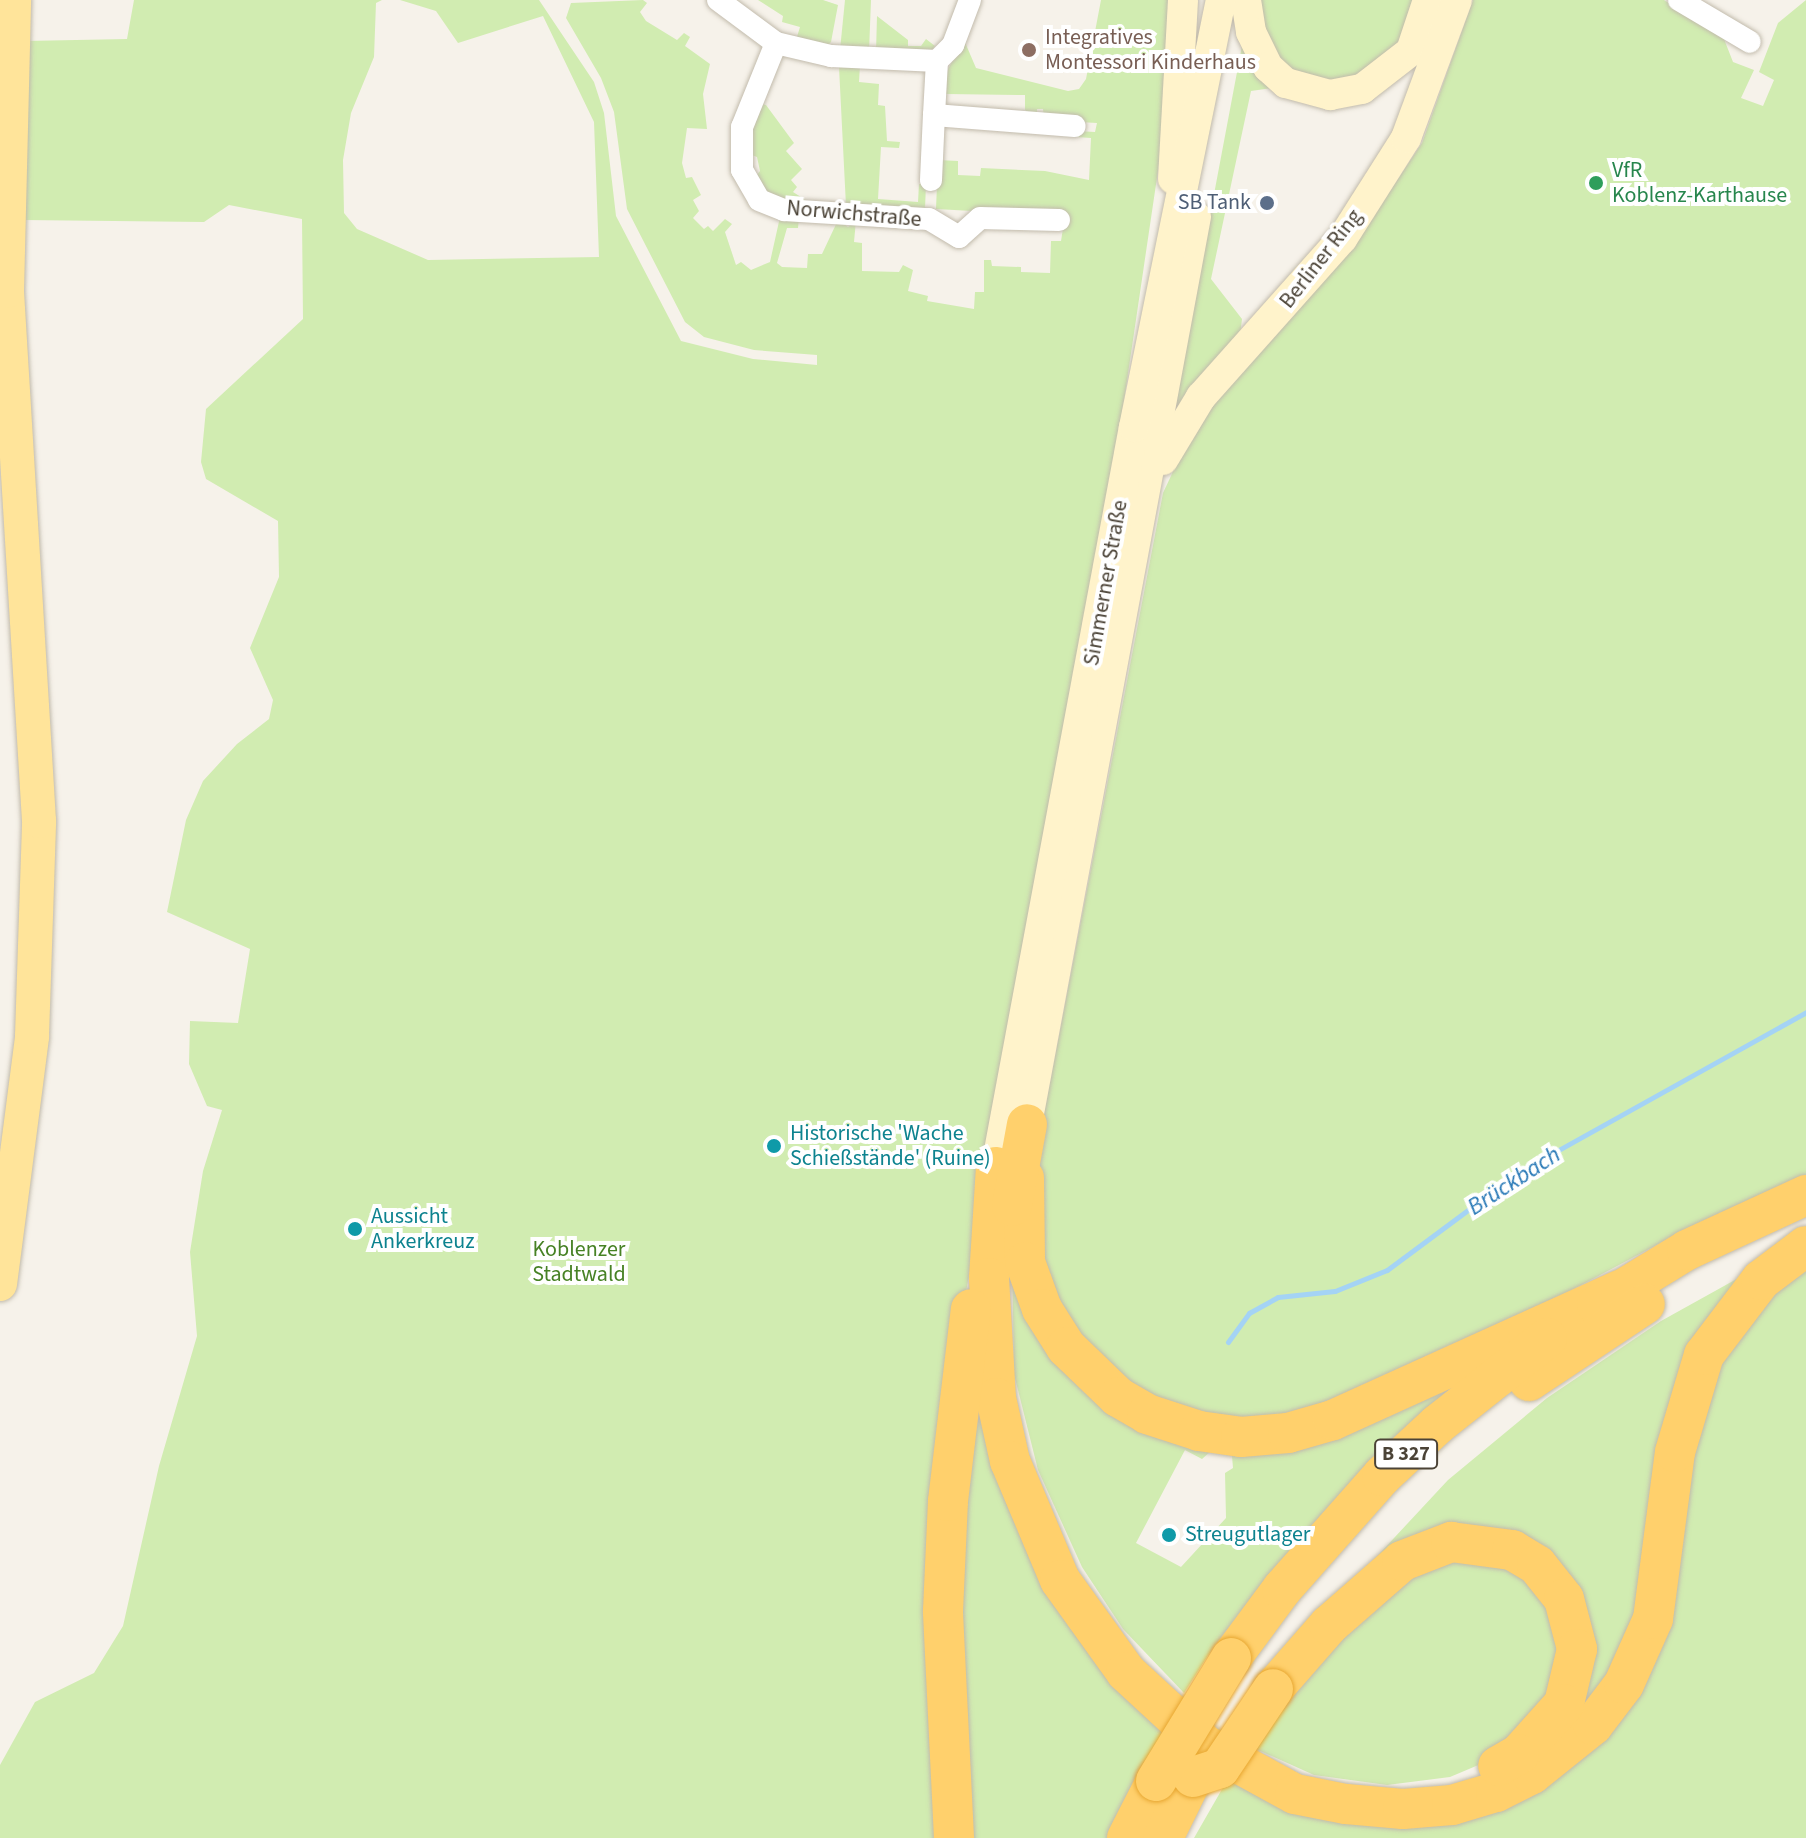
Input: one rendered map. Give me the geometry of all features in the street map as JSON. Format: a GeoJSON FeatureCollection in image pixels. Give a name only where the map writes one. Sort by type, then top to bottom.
{"type":"FeatureCollection","features":[{"type":"Feature","properties":{"kind":"highway"},"geometry":{"type":"LineString","coordinates":[[1027,1124],[1025,1262],[1042,1309],[1066,1347],[1094,1378],[1147,1414],[1199,1431],[1241,1437],[1288,1433],[1333,1420],[1620,1290]]}},
{"type":"Feature","properties":{"kind":"highway"},"geometry":{"type":"LineString","coordinates":[[1027,1124],[1004,1277],[1012,1396],[1027,1457],[1076,1569],[1112,1623],[1176,1695],[1253,1758],[1298,1778],[1348,1789],[1401,1793],[1449,1785],[1486,1773],[1519,1754],[1551,1722],[1574,1678],[1573,1622],[1556,1587],[1525,1557],[1498,1545],[1451,1542],[1402,1561],[1254,1675]]}},
{"type":"Feature","properties":{"kind":"highway"},"geometry":{"type":"LineString","coordinates":[[996,1167],[989,1278],[996,1398],[1018,1485],[1060,1580],[1126,1672],[1205,1745],[1295,1794],[1403,1809],[1452,1805],[1532,1774],[1593,1725],[1624,1684],[1653,1619],[1675,1452],[1704,1355],[1761,1280],[1806,1246]]}},
{"type":"Feature","properties":{"kind":"highway"},"geometry":{"type":"LineString","coordinates":[[954,1838],[944,1682],[948,1501],[975,1281],[996,1167]]}},
{"type":"Feature","properties":{"kind":"highway","name":"B 327"},"geometry":{"type":"LineString","coordinates":[[1254,1675],[1282,1589],[1382,1476],[1496,1376],[1620,1290],[1687,1250],[1806,1195]]}},
{"type":"Feature","properties":{"kind":"highway","name":"B 327"},"geometry":{"type":"LineString","coordinates":[[1127,1838],[1177,1786],[1308,1597],[1353,1544],[1518,1388],[1669,1289],[1806,1223]]}},
{"type":"Feature","properties":{"kind":"highway","name":"B 327"},"geometry":{"type":"LineString","coordinates":[[1163,1838],[1177,1786]]}},
{"type":"Feature","properties":{"kind":"main road"},"geometry":{"type":"LineString","coordinates":[[0,1284],[32,1036],[39,821],[7,291],[14,0]]}},
{"type":"Feature","properties":{"kind":"street"},"geometry":{"type":"LineString","coordinates":[[718,0],[776,43],[831,56],[937,61]]}},
{"type":"Feature","properties":{"kind":"street"},"geometry":{"type":"LineString","coordinates":[[931,180],[937,61],[953,45],[970,0]]}},
{"type":"Feature","properties":{"kind":"street"},"geometry":{"type":"LineString","coordinates":[[1168,257],[1183,0]]}},
{"type":"Feature","properties":{"kind":"street","name":"Simmerner Straße"},"geometry":{"type":"LineString","coordinates":[[996,1167],[1168,257],[1221,0]]}},
{"type":"Feature","properties":{"kind":"street","name":"Simmerner Straße"},"geometry":{"type":"LineString","coordinates":[[1027,1124],[1239,0]]}},
{"type":"Feature","properties":{"kind":"street"},"geometry":{"type":"LineString","coordinates":[[1246,0],[1251,32],[1268,67],[1286,83],[1330,95],[1362,89],[1411,51],[1428,0]]}},
{"type":"Feature","properties":{"kind":"street","name":"Berliner Ring"},"geometry":{"type":"LineString","coordinates":[[1148,494],[1184,420],[1342,239],[1406,138],[1457,0]]}},
{"type":"Feature","properties":{"kind":"street"},"geometry":{"type":"LineString","coordinates":[[1679,0],[1750,42]]}},
{"type":"Feature","properties":{"kind":"street","name":"Norwichstraße"},"geometry":{"type":"LineString","coordinates":[[776,43],[742,127],[742,170],[759,200],[784,210],[929,219],[959,237],[980,218],[1059,220]]}},
{"type":"Feature","properties":{"kind":"street"},"geometry":{"type":"LineString","coordinates":[[934,115],[1075,126]]}},
{"type":"Feature","properties":{"kind":"green space","name":"Koblenzer Stadtwald"},"geometry":{"type":"Polygon","coordinates":[[[134,0],[382,0],[376,3],[374,57],[351,113],[343,160],[344,213],[357,229],[428,260],[599,257],[594,122],[543,16],[458,43],[436,11],[400,0],[539,0],[594,82],[604,113],[616,216],[681,341],[753,359],[817,365],[817,355],[754,350],[704,337],[685,322],[627,209],[614,112],[601,78],[566,18],[571,3],[643,0],[647,3],[640,12],[646,21],[677,40],[684,33],[690,37],[685,46],[710,64],[703,94],[707,129],[687,128],[682,163],[686,178],[692,177],[701,195],[693,200],[699,211],[693,218],[704,229],[708,226],[713,231],[725,219],[732,224],[725,232],[736,265],[741,262],[751,270],[770,262],[780,217],[799,218],[798,228],[787,228],[777,263],[782,267],[807,268],[808,254],[822,254],[838,220],[848,227],[856,220],[854,242],[862,243],[862,271],[899,272],[903,265],[913,270],[908,291],[928,296],[927,301],[974,309],[975,292],[984,292],[984,260],[991,260],[992,266],[1021,267],[1021,272],[1050,273],[1051,241],[1061,241],[1065,216],[936,209],[938,160],[958,161],[958,175],[980,176],[981,168],[1045,171],[1089,180],[1091,138],[1077,137],[1077,131],[1095,132],[1097,123],[1044,120],[1043,109],[1037,109],[1037,119],[1025,110],[1025,95],[946,94],[947,71],[964,40],[976,68],[1068,91],[1079,89],[1086,79],[1101,0],[1175,0],[1167,110],[1100,563],[961,1319],[948,1838],[0,1838],[0,1765],[35,1702],[94,1673],[123,1626],[159,1466],[197,1336],[190,1252],[203,1171],[222,1110],[207,1106],[189,1064],[190,1021],[238,1023],[250,949],[167,912],[186,820],[203,781],[237,744],[269,719],[273,700],[250,648],[279,577],[278,521],[206,479],[201,462],[206,409],[303,319],[302,219],[229,205],[204,222],[23,220],[25,41],[127,39],[134,0]]]}},
{"type":"Feature","properties":{"kind":"green space"},"geometry":{"type":"Polygon","coordinates":[[[758,0],[823,0],[838,5],[831,42],[826,47],[796,40],[800,27],[782,22],[783,16],[758,0]]]}},
{"type":"Feature","properties":{"kind":"green space"},"geometry":{"type":"Polygon","coordinates":[[[845,0],[871,0],[869,52],[840,50],[845,0]]]}},
{"type":"Feature","properties":{"kind":"green space"},"geometry":{"type":"Polygon","coordinates":[[[1259,0],[1417,0],[1395,51],[1341,87],[1291,76],[1260,29],[1259,0]]]}},
{"type":"Feature","properties":{"kind":"green space"},"geometry":{"type":"Polygon","coordinates":[[[1473,0],[1664,0],[1724,39],[1733,62],[1754,70],[1741,98],[1763,106],[1774,80],[1759,72],[1778,23],[1806,0],[1806,1176],[1679,1233],[1418,1372],[1272,1423],[1162,1407],[1072,1337],[1033,1250],[1030,1187],[1163,493],[1199,416],[1353,246],[1422,143],[1473,0]]]}},
{"type":"Feature","properties":{"kind":"green space"},"geometry":{"type":"Polygon","coordinates":[[[877,16],[908,40],[908,46],[921,46],[926,39],[935,46],[930,52],[876,52],[877,16]]]}},
{"type":"Feature","properties":{"kind":"green space"},"geometry":{"type":"Polygon","coordinates":[[[1244,35],[1272,88],[1251,91],[1211,279],[1242,319],[1239,343],[1170,428],[1244,35]]]}},
{"type":"Feature","properties":{"kind":"green space"},"geometry":{"type":"Polygon","coordinates":[[[860,65],[859,82],[879,84],[878,105],[885,106],[887,141],[900,142],[899,148],[881,147],[878,199],[918,202],[919,184],[926,184],[925,209],[846,206],[839,67],[860,65]]]}},
{"type":"Feature","properties":{"kind":"green space"},"geometry":{"type":"Polygon","coordinates":[[[756,103],[766,105],[794,143],[786,151],[802,169],[791,180],[797,187],[793,192],[815,206],[766,195],[754,179],[760,171],[757,157],[749,154],[756,103]]]}},
{"type":"Feature","properties":{"kind":"green space"},"geometry":{"type":"Polygon","coordinates":[[[1012,1249],[1034,1313],[1210,1452],[1202,1459],[1185,1450],[1136,1543],[1181,1567],[1226,1518],[1225,1473],[1233,1468],[1231,1444],[1492,1354],[1310,1527],[1214,1646],[1184,1693],[1123,1629],[1082,1567],[1038,1470],[1014,1374],[1012,1249]]]}},
{"type":"Feature","properties":{"kind":"green space"},"geometry":{"type":"Polygon","coordinates":[[[1806,1260],[1806,1838],[1194,1838],[1229,1777],[1387,1821],[1605,1723],[1714,1354],[1806,1260]]]}},
{"type":"Feature","properties":{"kind":"green space"},"geometry":{"type":"Polygon","coordinates":[[[1742,1276],[1653,1592],[1574,1736],[1582,1672],[1518,1545],[1354,1581],[1448,1480],[1547,1398],[1661,1321],[1742,1276]]]}},
{"type":"Feature","properties":{"kind":"green space"},"geometry":{"type":"Polygon","coordinates":[[[975,1373],[1000,1470],[1166,1724],[1113,1838],[965,1838],[959,1571],[975,1373]]]}},
{"type":"Feature","properties":{"kind":"green space"},"geometry":{"type":"Polygon","coordinates":[[[1458,1548],[1548,1587],[1568,1658],[1514,1750],[1450,1777],[1387,1785],[1314,1775],[1249,1746],[1334,1630],[1458,1548]]]}},
{"type":"Feature","properties":{"kind":"waterway","name":"Brückbach"},"geometry":{"type":"LineString","coordinates":[[1228,1342],[1249,1313],[1278,1297],[1335,1291],[1387,1270],[1519,1172],[1806,1012]]}},
{"type":"Feature","properties":{"kind":"place","name":"Integratives Montessori Kinderhaus"},"geometry":{"type":"Point","coordinates":[1029,50]}},
{"type":"Feature","properties":{"kind":"place","name":"VfR Koblenz-Karthause"},"geometry":{"type":"Point","coordinates":[1596,183]}},
{"type":"Feature","properties":{"kind":"place","name":"SB Tank"},"geometry":{"type":"Point","coordinates":[1267,203]}},
{"type":"Feature","properties":{"kind":"place","name":"Historische 'Wache Schießstände' (Ruine)"},"geometry":{"type":"Point","coordinates":[774,1146]}},
{"type":"Feature","properties":{"kind":"place","name":"Aussicht Ankerkreuz"},"geometry":{"type":"Point","coordinates":[355,1229]}},
{"type":"Feature","properties":{"kind":"place","name":"Streugutlager"},"geometry":{"type":"Point","coordinates":[1169,1535]}}]}
